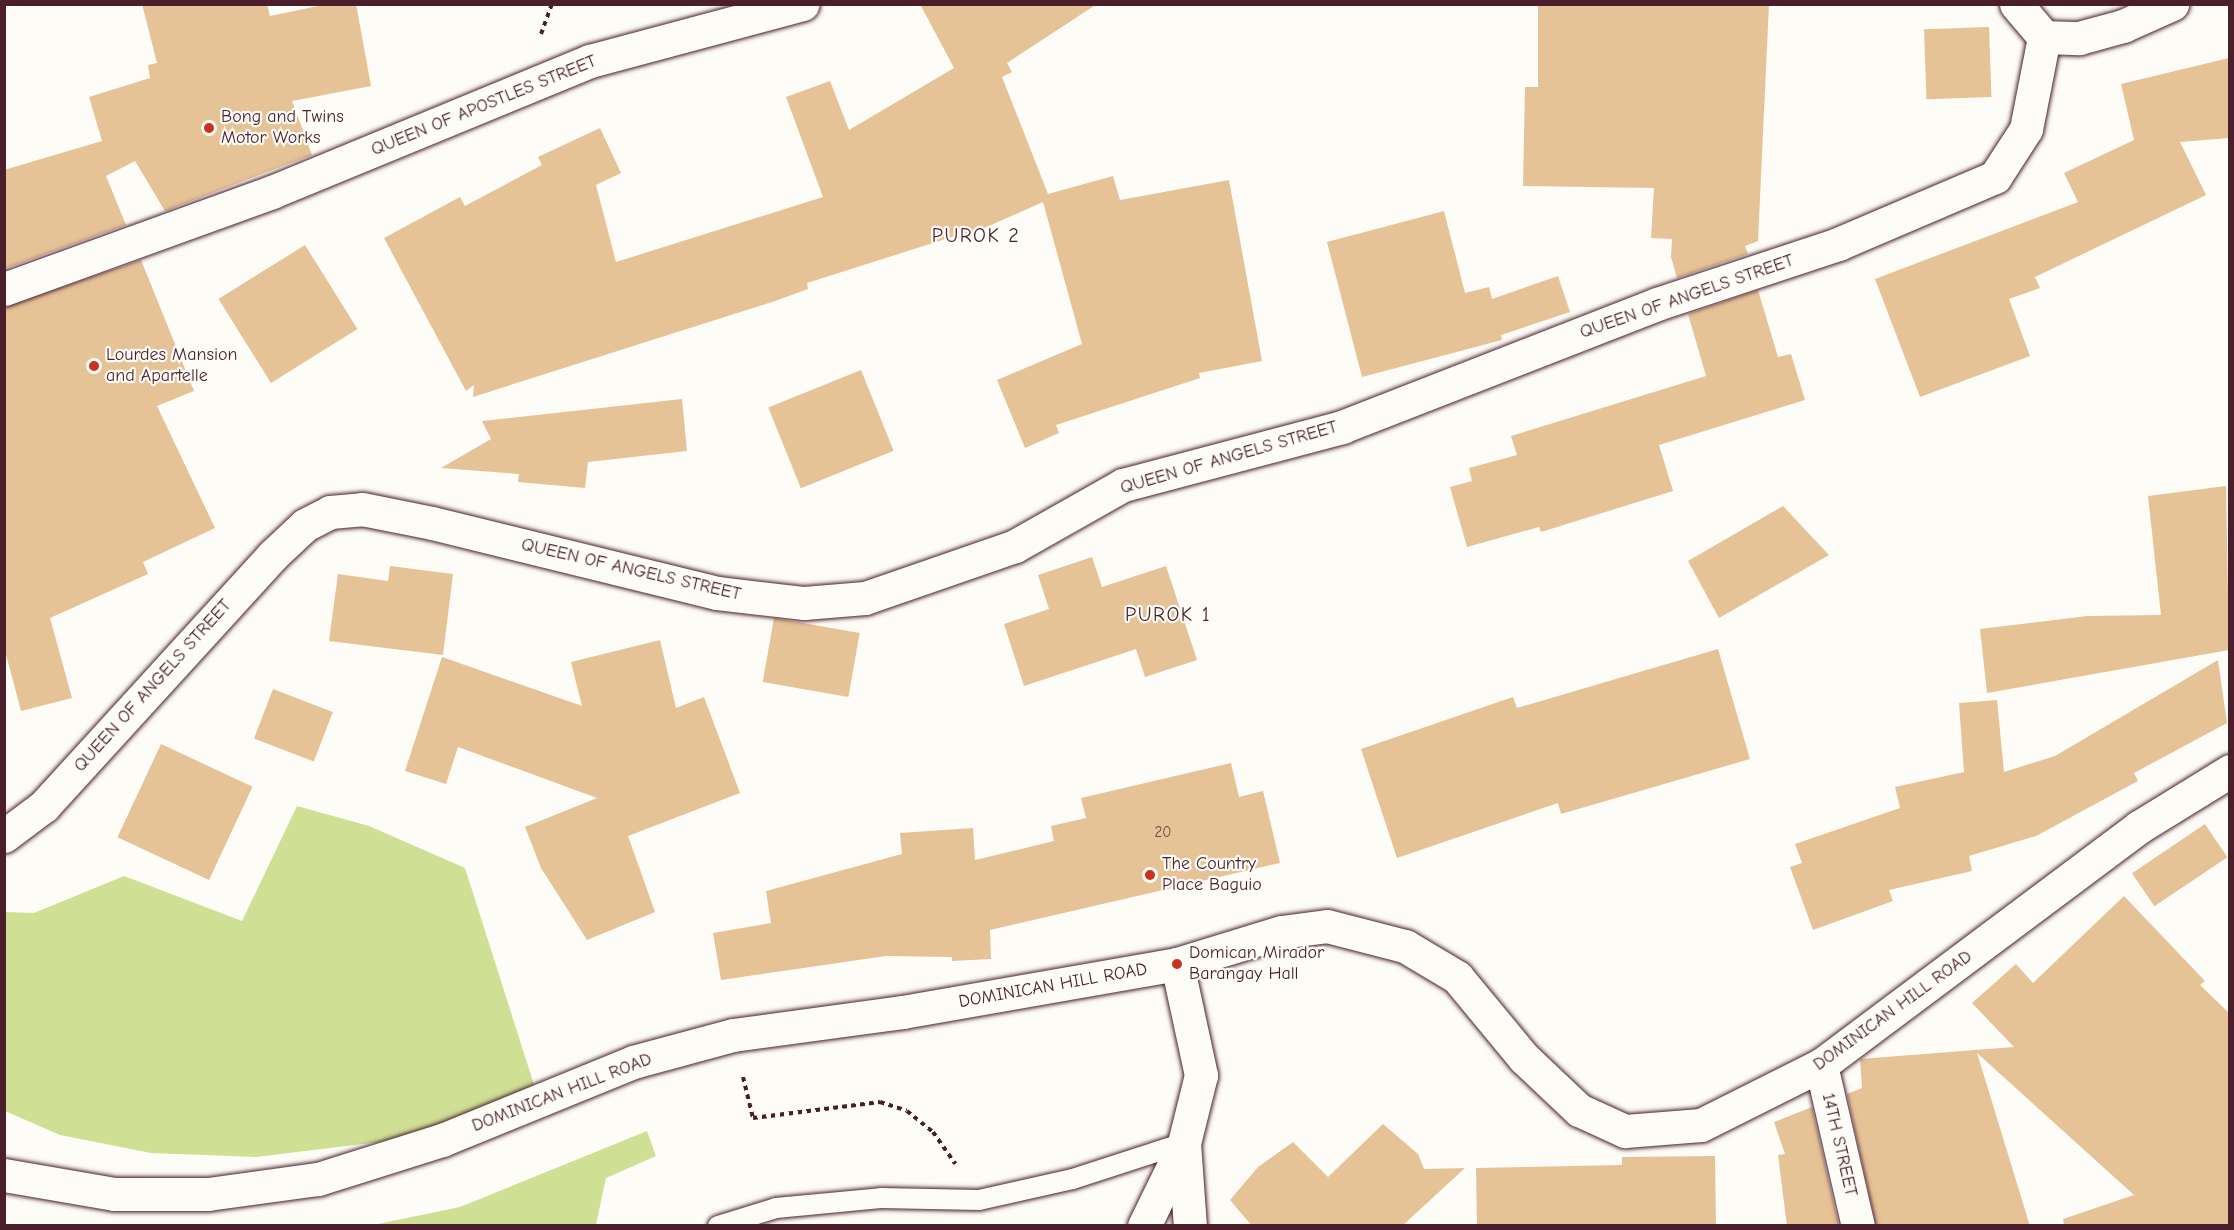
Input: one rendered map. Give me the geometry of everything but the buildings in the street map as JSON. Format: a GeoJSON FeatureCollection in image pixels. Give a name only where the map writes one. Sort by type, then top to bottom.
{"type":"FeatureCollection","features":[{"type":"Feature","properties":{"kind":"street","name":"QUEEN OF APOSTLES STREET"},"geometry":{"type":"LineString","coordinates":[[4,289],[272,192],[590,61],[801,4]]}},
{"type":"Feature","properties":{"kind":"street"},"geometry":{"type":"LineString","coordinates":[[2016,4],[2044,37],[2079,38],[2122,26],[2172,4]]}},
{"type":"Feature","properties":{"kind":"street","name":"QUEEN OF ANGELS STREET"},"geometry":{"type":"LineString","coordinates":[[4,836],[44,806],[272,556],[305,525],[330,512],[362,509],[432,523],[717,593],[804,603],[866,598],[1015,546],[1123,485],[1342,427],[1657,304],[1838,244],[1995,177],[2026,129],[2044,37]]}},
{"type":"Feature","properties":{"kind":"street","name":"DOMINICAN HILL ROAD"},"geometry":{"type":"LineString","coordinates":[[4,1175],[114,1194],[208,1194],[318,1179],[442,1140],[633,1062],[733,1035],[903,1012],[1177,964],[1281,932],[1327,926],[1405,946],[1457,977],[1524,1058],[1579,1110],[1625,1131],[1701,1125],[1821,1065],[2139,827],[2229,771]]}},
{"type":"Feature","properties":{"kind":"street"},"geometry":{"type":"LineString","coordinates":[[1144,1226],[1184,1143],[1201,1075],[1177,964]]}},
{"type":"Feature","properties":{"kind":"street","name":"14TH STREET"},"geometry":{"type":"LineString","coordinates":[[1821,1065],[1858,1226]]}},
{"type":"Feature","properties":{"kind":"street"},"geometry":{"type":"LineString","coordinates":[[1184,1143],[1190,1226]]}},
{"type":"Feature","properties":{"kind":"lane"},"geometry":{"type":"LineString","coordinates":[[718,1226],[776,1208],[880,1198],[979,1200],[1073,1179],[1184,1143]]}},
{"type":"Feature","properties":{"kind":"path"},"geometry":{"type":"LineString","coordinates":[[733,1035],[753,1118],[880,1102],[907,1111],[933,1132],[979,1200]]}},
{"type":"Feature","properties":{"kind":"green space"},"geometry":{"type":"Polygon","coordinates":[[[297,806],[369,826],[465,868],[536,1091],[412,1138],[256,1157],[151,1153],[60,1135],[5,1111],[5,912],[34,913],[124,876],[242,921],[297,806]]]}},
{"type":"Feature","properties":{"kind":"green space"},"geometry":{"type":"Polygon","coordinates":[[[647,1131],[656,1156],[606,1178],[596,1225],[373,1225],[460,1207],[647,1131]]]}},
{"type":"Feature","properties":{"kind":"place","name":"Bong and Twins Motor Works"},"geometry":{"type":"Point","coordinates":[209,128]}},
{"type":"Feature","properties":{"kind":"place","name":"Lourdes Mansion and Apartelle"},"geometry":{"type":"Point","coordinates":[94,366]}},
{"type":"Feature","properties":{"kind":"place","name":"The Country Place Baguio"},"geometry":{"type":"Point","coordinates":[1150,875]}},
{"type":"Feature","properties":{"kind":"place","name":"Domican Mirador Barangay Hall"},"geometry":{"type":"Point","coordinates":[1177,964]}},
{"type":"Feature","properties":{"kind":"district","name":"PUROK 2"},"geometry":{"type":"Point","coordinates":[976,235]}},
{"type":"Feature","properties":{"kind":"district","name":"PUROK 1"},"geometry":{"type":"Point","coordinates":[1168,614]}}]}
